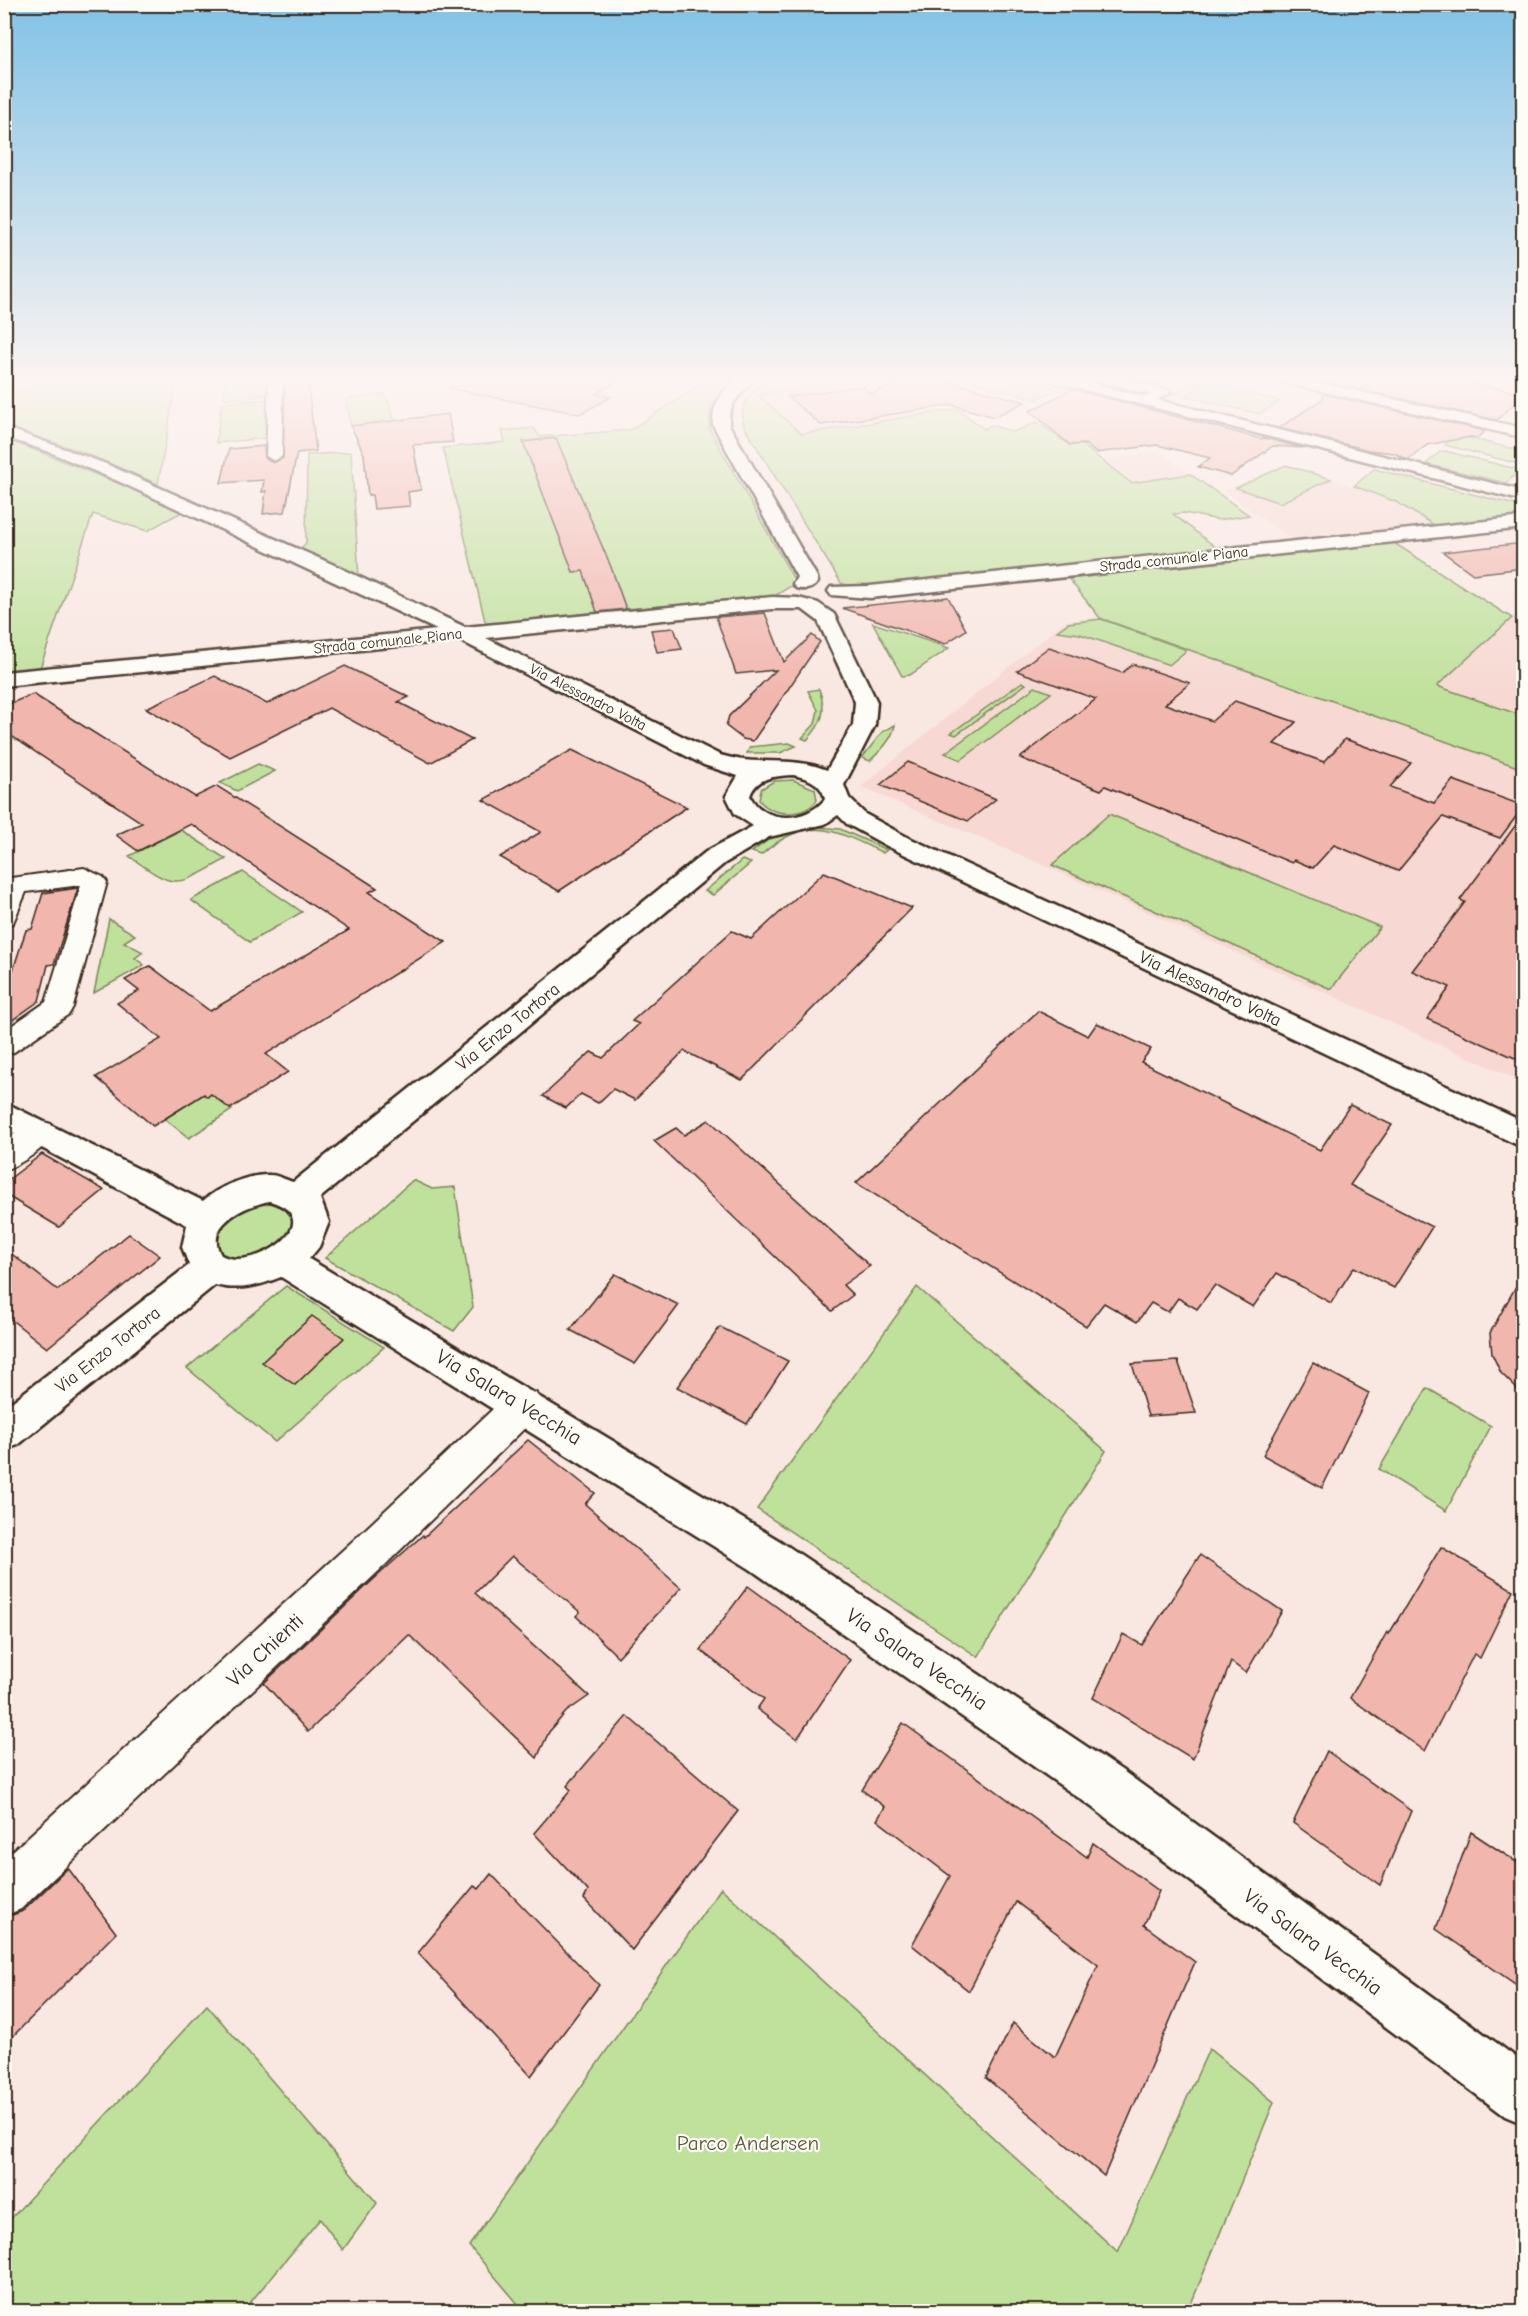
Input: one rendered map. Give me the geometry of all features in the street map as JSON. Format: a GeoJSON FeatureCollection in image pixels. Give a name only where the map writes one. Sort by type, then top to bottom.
{"type":"FeatureCollection","features":[{"type":"Feature","properties":{"kind":"street","name":"Via Alessandro Volta"},"geometry":{"type":"LineString","coordinates":[[142,486],[465,633],[712,760],[740,770],[783,769]]}},
{"type":"Feature","properties":{"kind":"street"},"geometry":{"type":"LineString","coordinates":[[753,486],[865,697],[866,717],[834,792],[828,813],[808,822],[782,824],[767,822],[741,800],[751,777],[827,757],[856,738]]}},
{"type":"Feature","properties":{"kind":"street"},"geometry":{"type":"LineString","coordinates":[[1482,486],[1521,496]]}},
{"type":"Feature","properties":{"kind":"street","name":"Strada comunale Piana"},"geometry":{"type":"LineString","coordinates":[[4,679],[860,593],[1524,522]]}},
{"type":"Feature","properties":{"kind":"street","name":"Via Alessandro Volta"},"geometry":{"type":"LineString","coordinates":[[712,760],[741,800]]}},
{"type":"Feature","properties":{"kind":"street"},"geometry":{"type":"LineString","coordinates":[[783,769],[822,776],[834,792]]}},
{"type":"Feature","properties":{"kind":"street","name":"Via Alessandro Volta"},"geometry":{"type":"LineString","coordinates":[[834,792],[856,819],[896,841],[1524,1136]]}},
{"type":"Feature","properties":{"kind":"street","name":"Via Enzo Tortora"},"geometry":{"type":"LineString","coordinates":[[716,857],[735,828],[741,800]]}},
{"type":"Feature","properties":{"kind":"street","name":"Via Alessandro Volta"},"geometry":{"type":"LineString","coordinates":[[808,822],[844,826],[896,841]]}},
{"type":"Feature","properties":{"kind":"street","name":"Via Enzo Tortora"},"geometry":{"type":"LineString","coordinates":[[299,1196],[716,857],[760,832],[782,824]]}},
{"type":"Feature","properties":{"kind":"street"},"geometry":{"type":"LineString","coordinates":[[4,917],[10,886],[84,876],[94,882],[59,1007],[4,1045]]}},
{"type":"Feature","properties":{"kind":"street"},"geometry":{"type":"LineString","coordinates":[[4,1114],[207,1219]]}},
{"type":"Feature","properties":{"kind":"street"},"geometry":{"type":"LineString","coordinates":[[4,1158],[40,1132]]}},
{"type":"Feature","properties":{"kind":"street"},"geometry":{"type":"LineString","coordinates":[[270,1188],[299,1196],[307,1205],[311,1215],[311,1227],[306,1240],[285,1262],[266,1271],[246,1275],[227,1274],[212,1267],[202,1258],[199,1246],[200,1232],[207,1219],[219,1207],[252,1191],[270,1188]]}},
{"type":"Feature","properties":{"kind":"street","name":"Via Salara Vecchia"},"geometry":{"type":"LineString","coordinates":[[285,1262],[523,1405],[765,1555],[1096,1782],[1524,2097]]}},
{"type":"Feature","properties":{"kind":"street","name":"Via Enzo Tortora"},"geometry":{"type":"LineString","coordinates":[[4,1432],[212,1267]]}},
{"type":"Feature","properties":{"kind":"street","name":"Via Chienti"},"geometry":{"type":"LineString","coordinates":[[4,1892],[369,1553],[523,1405]]}},
{"type":"Feature","properties":{"kind":"shaded area"},"geometry":{"type":"Polygon","coordinates":[[[1316,486],[1351,486],[1396,502],[1436,526],[1295,542],[1223,490],[1236,488],[1280,503],[1316,486]]]}},
{"type":"Feature","properties":{"kind":"shaded area"},"geometry":{"type":"Polygon","coordinates":[[[1523,607],[1523,716],[1437,687],[1512,618],[1523,607]]]}},
{"type":"Feature","properties":{"kind":"shaded area"},"geometry":{"type":"Polygon","coordinates":[[[1100,618],[1523,769],[1523,1082],[1032,860],[861,787],[1065,621],[1100,618]]]}},
{"type":"Feature","properties":{"kind":"green space"},"geometry":{"type":"Polygon","coordinates":[[[4,486],[125,486],[185,510],[147,531],[93,514],[39,671],[4,674],[4,486]]]}},
{"type":"Feature","properties":{"kind":"green space"},"geometry":{"type":"Polygon","coordinates":[[[307,486],[353,486],[359,577],[300,549],[306,543],[307,486]]]}},
{"type":"Feature","properties":{"kind":"green space"},"geometry":{"type":"Polygon","coordinates":[[[367,486],[420,486],[421,490],[368,495],[367,486]]]}},
{"type":"Feature","properties":{"kind":"green space"},"geometry":{"type":"Polygon","coordinates":[[[452,486],[742,486],[796,583],[773,597],[626,609],[486,625],[452,486]]]}},
{"type":"Feature","properties":{"kind":"green space"},"geometry":{"type":"Polygon","coordinates":[[[781,486],[1207,486],[1249,515],[1219,520],[1184,513],[1173,514],[1218,549],[871,587],[852,587],[841,583],[781,486]]]}},
{"type":"Feature","properties":{"kind":"green space"},"geometry":{"type":"Polygon","coordinates":[[[1240,486],[1316,486],[1280,503],[1236,488],[1240,486]]]}},
{"type":"Feature","properties":{"kind":"green space"},"geometry":{"type":"Polygon","coordinates":[[[1354,486],[1441,486],[1523,507],[1523,517],[1436,526],[1396,502],[1354,486]]]}},
{"type":"Feature","properties":{"kind":"green space"},"geometry":{"type":"Polygon","coordinates":[[[1394,543],[1512,618],[1437,686],[1523,716],[1523,769],[1100,618],[1069,579],[1394,543]]]}},
{"type":"Feature","properties":{"kind":"green space"},"geometry":{"type":"Polygon","coordinates":[[[1101,619],[1187,650],[1169,665],[1080,634],[1057,631],[1068,623],[1101,619]]]}},
{"type":"Feature","properties":{"kind":"green space"},"geometry":{"type":"Polygon","coordinates":[[[873,623],[949,648],[910,675],[902,676],[873,623]]]}},
{"type":"Feature","properties":{"kind":"green space"},"geometry":{"type":"Polygon","coordinates":[[[1022,682],[1026,684],[956,735],[951,733],[1022,682]]]}},
{"type":"Feature","properties":{"kind":"green space"},"geometry":{"type":"Polygon","coordinates":[[[1035,687],[1051,693],[961,760],[945,753],[1035,687]]]}},
{"type":"Feature","properties":{"kind":"green space"},"geometry":{"type":"Polygon","coordinates":[[[819,689],[823,704],[822,716],[817,728],[807,740],[802,738],[815,724],[818,710],[808,691],[819,689]]]}},
{"type":"Feature","properties":{"kind":"green space"},"geometry":{"type":"Polygon","coordinates":[[[895,725],[889,740],[870,761],[862,758],[882,732],[895,725]]]}},
{"type":"Feature","properties":{"kind":"green space"},"geometry":{"type":"Polygon","coordinates":[[[789,743],[796,746],[780,753],[747,753],[750,747],[789,743]]]}},
{"type":"Feature","properties":{"kind":"green space"},"geometry":{"type":"Polygon","coordinates":[[[258,764],[275,771],[237,791],[220,783],[258,764]]]}},
{"type":"Feature","properties":{"kind":"green space"},"geometry":{"type":"Polygon","coordinates":[[[793,780],[815,789],[817,800],[811,806],[788,813],[772,810],[759,800],[761,789],[774,781],[793,780]]]}},
{"type":"Feature","properties":{"kind":"green space"},"geometry":{"type":"Polygon","coordinates":[[[1109,814],[1380,927],[1331,989],[1052,865],[1109,814]]]}},
{"type":"Feature","properties":{"kind":"green space"},"geometry":{"type":"Polygon","coordinates":[[[806,826],[840,829],[887,850],[883,853],[835,832],[807,830],[778,842],[761,855],[752,852],[776,834],[806,826]]]}},
{"type":"Feature","properties":{"kind":"green space"},"geometry":{"type":"Polygon","coordinates":[[[181,830],[226,859],[196,876],[176,881],[157,875],[129,856],[181,830]]]}},
{"type":"Feature","properties":{"kind":"green space"},"geometry":{"type":"Polygon","coordinates":[[[742,860],[751,863],[713,895],[705,891],[742,860]]]}},
{"type":"Feature","properties":{"kind":"green space"},"geometry":{"type":"Polygon","coordinates":[[[243,872],[302,912],[250,942],[191,900],[243,872]]]}},
{"type":"Feature","properties":{"kind":"green space"},"geometry":{"type":"Polygon","coordinates":[[[109,919],[135,935],[124,942],[143,952],[135,958],[144,965],[94,993],[109,919]]]}},
{"type":"Feature","properties":{"kind":"green space"},"geometry":{"type":"Polygon","coordinates":[[[204,1094],[208,1097],[211,1094],[232,1110],[189,1138],[165,1119],[204,1094]]]}},
{"type":"Feature","properties":{"kind":"green space"},"geometry":{"type":"Polygon","coordinates":[[[413,1180],[432,1189],[455,1187],[473,1307],[454,1331],[325,1258],[413,1180]]]}},
{"type":"Feature","properties":{"kind":"green space"},"geometry":{"type":"Polygon","coordinates":[[[268,1198],[295,1212],[290,1241],[242,1263],[231,1260],[220,1253],[215,1238],[221,1222],[234,1212],[268,1198]]]}},
{"type":"Feature","properties":{"kind":"green space"},"geometry":{"type":"Polygon","coordinates":[[[286,1286],[384,1347],[275,1442],[187,1368],[286,1286]]]}},
{"type":"Feature","properties":{"kind":"green space"},"geometry":{"type":"Polygon","coordinates":[[[917,1287],[1106,1451],[978,1657],[757,1509],[917,1287]]]}},
{"type":"Feature","properties":{"kind":"green space"},"geometry":{"type":"Polygon","coordinates":[[[1427,1388],[1491,1426],[1446,1511],[1379,1469],[1427,1388]]]}},
{"type":"Feature","properties":{"kind":"green space","name":"Parco Andersen"},"geometry":{"type":"Polygon","coordinates":[[[721,1888],[1118,2252],[1209,2049],[1274,2102],[1188,2311],[524,2311],[469,2246],[721,1888]]]}},
{"type":"Feature","properties":{"kind":"green space"},"geometry":{"type":"Polygon","coordinates":[[[207,2005],[377,2203],[343,2250],[320,2219],[243,2311],[5,2311],[5,2225],[207,2005]]]}},
{"type":"Feature","properties":{"kind":"building"},"geometry":{"type":"Polygon","coordinates":[[[263,486],[290,486],[285,512],[263,514],[266,491],[262,492],[263,486]]]}},
{"type":"Feature","properties":{"kind":"building"},"geometry":{"type":"Polygon","coordinates":[[[367,486],[420,486],[421,490],[408,492],[410,506],[374,509],[372,495],[368,495],[367,486]]]}},
{"type":"Feature","properties":{"kind":"building"},"geometry":{"type":"Polygon","coordinates":[[[540,486],[576,486],[626,609],[597,612],[583,571],[573,572],[540,486]]]}},
{"type":"Feature","properties":{"kind":"building"},"geometry":{"type":"Polygon","coordinates":[[[1524,543],[1524,568],[1473,574],[1443,552],[1524,543]]]}},
{"type":"Feature","properties":{"kind":"building"},"geometry":{"type":"Polygon","coordinates":[[[948,597],[966,630],[945,644],[842,608],[948,597]]]}},
{"type":"Feature","properties":{"kind":"building"},"geometry":{"type":"Polygon","coordinates":[[[765,613],[784,662],[812,635],[820,642],[753,741],[743,739],[726,726],[729,716],[776,670],[736,674],[716,617],[765,613]]]}},
{"type":"Feature","properties":{"kind":"building"},"geometry":{"type":"Polygon","coordinates":[[[674,628],[682,649],[657,652],[651,630],[674,628]]]}},
{"type":"Feature","properties":{"kind":"building"},"geometry":{"type":"Polygon","coordinates":[[[1049,647],[1122,673],[1133,664],[1190,683],[1165,704],[1212,721],[1235,701],[1296,722],[1274,744],[1324,762],[1345,739],[1411,763],[1390,787],[1434,803],[1453,780],[1524,806],[1500,838],[1443,817],[1398,871],[1334,845],[1313,868],[1294,860],[1292,863],[1105,786],[1101,790],[1020,758],[1096,699],[1017,671],[1049,647]]]}},
{"type":"Feature","properties":{"kind":"building"},"geometry":{"type":"Polygon","coordinates":[[[345,666],[409,697],[398,702],[472,740],[430,763],[329,708],[230,757],[146,708],[215,676],[267,704],[345,666]]]}},
{"type":"Feature","properties":{"kind":"building"},"geometry":{"type":"Polygon","coordinates":[[[33,694],[195,797],[217,786],[377,888],[369,892],[446,942],[266,1054],[288,1072],[230,1109],[211,1094],[207,1097],[204,1094],[153,1126],[96,1077],[161,1039],[117,1003],[139,991],[125,980],[150,966],[210,1011],[349,930],[191,824],[138,851],[116,835],[142,823],[4,731],[4,706],[33,694]]]}},
{"type":"Feature","properties":{"kind":"building"},"geometry":{"type":"Polygon","coordinates":[[[572,750],[687,807],[559,891],[500,857],[541,832],[483,800],[572,750]]]}},
{"type":"Feature","properties":{"kind":"building"},"geometry":{"type":"Polygon","coordinates":[[[908,762],[996,799],[968,821],[880,785],[908,762]]]}},
{"type":"Feature","properties":{"kind":"building"},"geometry":{"type":"Polygon","coordinates":[[[1524,814],[1524,1062],[1427,1019],[1450,987],[1412,971],[1465,902],[1460,900],[1524,814]]]}},
{"type":"Feature","properties":{"kind":"building"},"geometry":{"type":"Polygon","coordinates":[[[824,872],[912,908],[742,1080],[684,1051],[635,1100],[613,1089],[598,1103],[581,1094],[566,1108],[543,1096],[591,1052],[603,1058],[639,1024],[632,1021],[732,931],[751,939],[824,872]]]}},
{"type":"Feature","properties":{"kind":"building"},"geometry":{"type":"Polygon","coordinates":[[[78,888],[54,964],[48,965],[39,1001],[4,1026],[4,971],[13,970],[26,930],[32,929],[43,893],[78,888]]]}},
{"type":"Feature","properties":{"kind":"building"},"geometry":{"type":"Polygon","coordinates":[[[1038,1011],[1088,1036],[1097,1023],[1151,1049],[1141,1062],[1320,1150],[1350,1105],[1392,1125],[1350,1185],[1432,1227],[1394,1288],[1354,1267],[1331,1303],[1277,1273],[1253,1307],[1215,1285],[1197,1309],[1178,1298],[1168,1312],[1151,1303],[1137,1322],[1104,1303],[1086,1326],[856,1183],[1038,1011]]]}},
{"type":"Feature","properties":{"kind":"building"},"geometry":{"type":"Polygon","coordinates":[[[709,1120],[870,1266],[843,1285],[853,1295],[832,1311],[654,1141],[676,1128],[684,1135],[709,1120]]]}},
{"type":"Feature","properties":{"kind":"building"},"geometry":{"type":"Polygon","coordinates":[[[42,1154],[104,1190],[59,1227],[4,1194],[4,1183],[42,1154]]]}},
{"type":"Feature","properties":{"kind":"building"},"geometry":{"type":"Polygon","coordinates":[[[129,1234],[160,1256],[47,1348],[4,1314],[4,1248],[58,1290],[129,1234]]]}},
{"type":"Feature","properties":{"kind":"building"},"geometry":{"type":"Polygon","coordinates":[[[1524,1272],[1524,1396],[1501,1373],[1492,1354],[1490,1333],[1524,1272]]]}},
{"type":"Feature","properties":{"kind":"building"},"geometry":{"type":"Polygon","coordinates":[[[615,1274],[679,1305],[635,1364],[570,1330],[615,1274]]]}},
{"type":"Feature","properties":{"kind":"building"},"geometry":{"type":"Polygon","coordinates":[[[312,1316],[344,1338],[295,1385],[262,1362],[312,1316]]]}},
{"type":"Feature","properties":{"kind":"building"},"geometry":{"type":"Polygon","coordinates":[[[720,1327],[788,1361],[747,1424],[677,1387],[720,1327]]]}},
{"type":"Feature","properties":{"kind":"building"},"geometry":{"type":"Polygon","coordinates":[[[1178,1361],[1196,1413],[1148,1416],[1132,1364],[1178,1361]]]}},
{"type":"Feature","properties":{"kind":"building"},"geometry":{"type":"Polygon","coordinates":[[[1313,1363],[1369,1393],[1322,1488],[1263,1455],[1313,1363]]]}},
{"type":"Feature","properties":{"kind":"building"},"geometry":{"type":"Polygon","coordinates":[[[528,1440],[595,1493],[585,1504],[681,1588],[618,1657],[576,1616],[580,1612],[512,1556],[475,1593],[589,1696],[566,1712],[549,1732],[537,1758],[409,1635],[308,1732],[264,1683],[374,1579],[423,1535],[424,1537],[528,1440]]]}},
{"type":"Feature","properties":{"kind":"building"},"geometry":{"type":"Polygon","coordinates":[[[1441,1547],[1513,1590],[1480,1658],[1474,1654],[1425,1751],[1350,1698],[1387,1632],[1389,1634],[1441,1547]]]}},
{"type":"Feature","properties":{"kind":"building"},"geometry":{"type":"Polygon","coordinates":[[[1200,1555],[1282,1611],[1246,1673],[1231,1662],[1193,1759],[1093,1698],[1123,1634],[1142,1645],[1200,1555]]]}},
{"type":"Feature","properties":{"kind":"building"},"geometry":{"type":"Polygon","coordinates":[[[748,1586],[850,1660],[797,1739],[757,1709],[764,1699],[700,1650],[748,1586]]]}},
{"type":"Feature","properties":{"kind":"building"},"geometry":{"type":"Polygon","coordinates":[[[627,1716],[738,1811],[632,1950],[584,1899],[588,1891],[534,1833],[571,1790],[567,1786],[627,1716]]]}},
{"type":"Feature","properties":{"kind":"building"},"geometry":{"type":"Polygon","coordinates":[[[903,1723],[1087,1857],[1093,1843],[1159,1891],[1144,1925],[1195,1962],[1104,2176],[986,2078],[1013,2023],[1055,2057],[1098,1965],[1016,1902],[969,1991],[912,1945],[950,1876],[877,1820],[885,1807],[862,1790],[903,1723]]]}},
{"type":"Feature","properties":{"kind":"building"},"geometry":{"type":"Polygon","coordinates":[[[1327,1751],[1411,1811],[1380,1885],[1293,1823],[1327,1751]]]}},
{"type":"Feature","properties":{"kind":"building"},"geometry":{"type":"Polygon","coordinates":[[[1471,1832],[1524,1867],[1524,1990],[1436,1929],[1471,1832]]]}},
{"type":"Feature","properties":{"kind":"building"},"geometry":{"type":"Polygon","coordinates":[[[68,1868],[116,1933],[4,2045],[4,1918],[23,1911],[68,1868]]]}},
{"type":"Feature","properties":{"kind":"building"},"geometry":{"type":"Polygon","coordinates":[[[491,1874],[599,1985],[531,2076],[418,1953],[474,1886],[479,1889],[491,1874]]]}}]}
